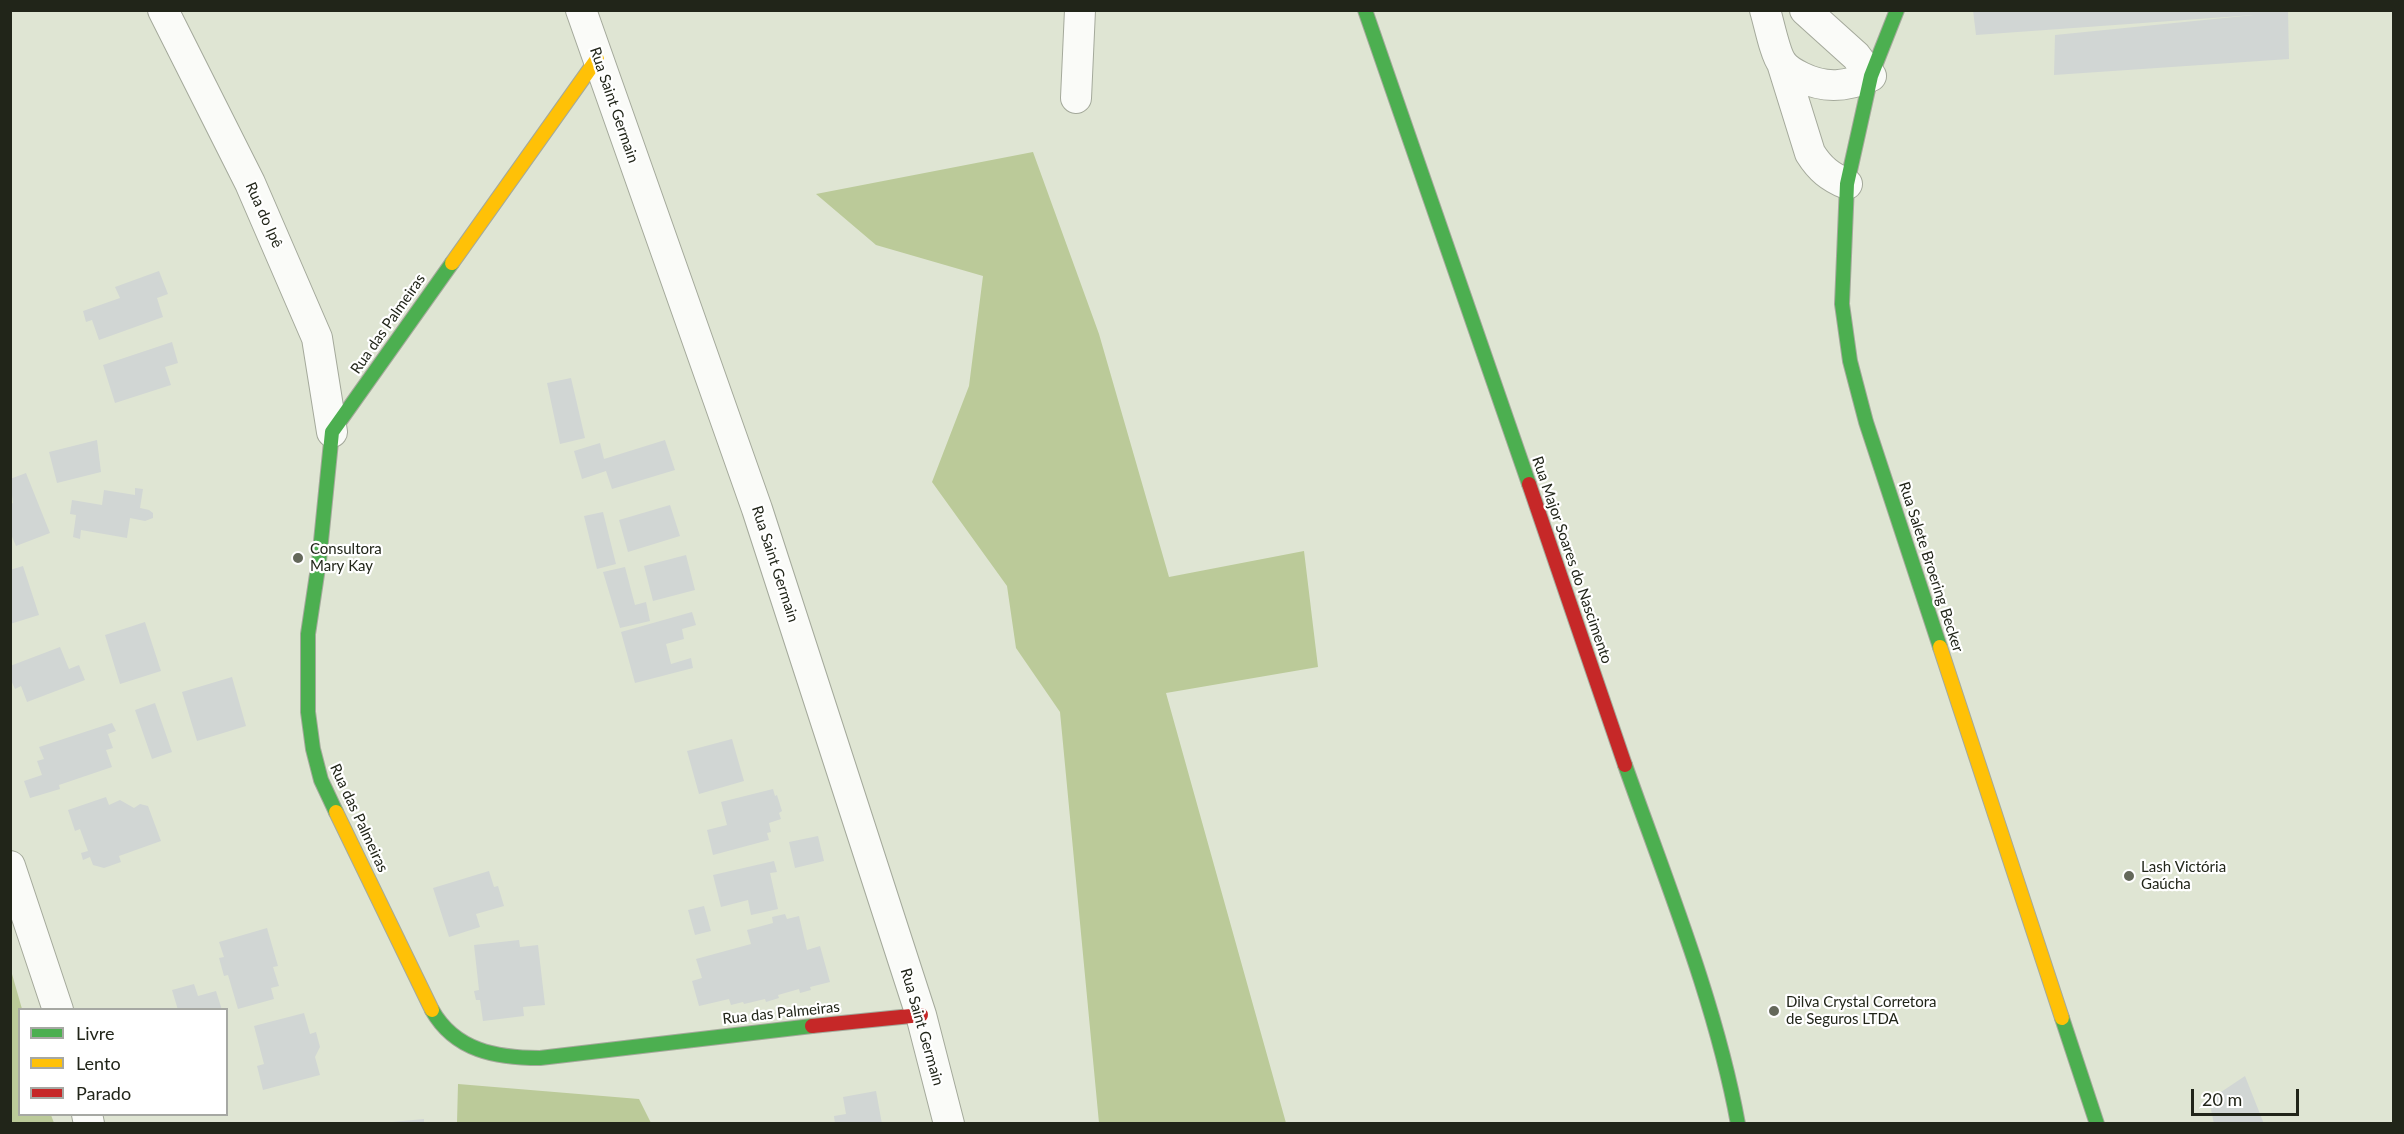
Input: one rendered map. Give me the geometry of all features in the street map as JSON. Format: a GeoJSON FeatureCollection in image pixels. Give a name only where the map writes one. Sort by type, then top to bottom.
{"type":"FeatureCollection","features":[{"type":"Feature","properties":{"kind":"street","name":"Rua do Ipê"},"geometry":{"type":"LineString","coordinates":[[162,10],[250,183],[317,338],[332,432]]}},
{"type":"Feature","properties":{"kind":"street","name":"Rua Saint Germain"},"geometry":{"type":"LineString","coordinates":[[581,10],[757,509],[921,1015],[949,1124]]}},
{"type":"Feature","properties":{"kind":"street"},"geometry":{"type":"LineString","coordinates":[[1076,98],[1080,10]]}},
{"type":"Feature","properties":{"kind":"street","name":"Rua Major Soares do Nascimento"},"geometry":{"type":"LineString","coordinates":[[1365,10],[1709,1007],[1730,1080],[1737,1124]]}},
{"type":"Feature","properties":{"kind":"street"},"geometry":{"type":"LineString","coordinates":[[1765,10],[1810,153],[1827,174],[1847,184]]}},
{"type":"Feature","properties":{"kind":"street"},"geometry":{"type":"LineString","coordinates":[[1782,63],[1802,77],[1825,86],[1856,82],[1871,76],[1856,56],[1805,10]]}},
{"type":"Feature","properties":{"kind":"street","name":"Rua Salete Broering Becker"},"geometry":{"type":"LineString","coordinates":[[1897,10],[1871,76],[1847,184],[1842,304],[1850,361],[1870,433],[2097,1124]]}},
{"type":"Feature","properties":{"kind":"street","name":"Rua das Palmeiras"},"geometry":{"type":"LineString","coordinates":[[597,59],[332,432],[319,561],[308,634],[308,712],[313,749],[321,780],[434,1013],[453,1038],[477,1052],[492,1056],[540,1058],[921,1015]]}},
{"type":"Feature","properties":{"kind":"street"},"geometry":{"type":"LineString","coordinates":[[10,866],[57,1008]]}},
{"type":"Feature","properties":{"kind":"green space"},"geometry":{"type":"Polygon","coordinates":[[[1033,152],[1099,334],[1169,577],[1304,551],[1318,667],[1166,693],[1286,1123],[1099,1123],[1060,712],[1016,648],[1007,586],[932,482],[969,386],[983,276],[876,245],[816,194],[1033,152]]]}},
{"type":"Feature","properties":{"kind":"green space"},"geometry":{"type":"Polygon","coordinates":[[[10,967],[22,1008],[18,1008],[18,1116],[51,1116],[54,1123],[11,1123],[10,967]]]}},
{"type":"Feature","properties":{"kind":"green space"},"geometry":{"type":"Polygon","coordinates":[[[458,1084],[639,1099],[651,1123],[457,1123],[458,1084]]]}},
{"type":"Feature","properties":{"kind":"building"},"geometry":{"type":"Polygon","coordinates":[[[1973,10],[2288,10],[2289,59],[2054,75],[2055,35],[2254,15],[1976,35],[1973,10]]]}},
{"type":"Feature","properties":{"kind":"building"},"geometry":{"type":"Polygon","coordinates":[[[159,271],[168,294],[157,298],[163,317],[99,340],[92,320],[86,322],[83,311],[120,298],[115,287],[159,271]]]}},
{"type":"Feature","properties":{"kind":"building"},"geometry":{"type":"Polygon","coordinates":[[[172,342],[178,363],[165,367],[171,385],[115,403],[103,365],[172,342]]]}},
{"type":"Feature","properties":{"kind":"building"},"geometry":{"type":"Polygon","coordinates":[[[571,378],[585,438],[560,444],[547,383],[571,378]]]}},
{"type":"Feature","properties":{"kind":"building"},"geometry":{"type":"Polygon","coordinates":[[[97,440],[101,472],[57,483],[49,452],[97,440]]]}},
{"type":"Feature","properties":{"kind":"building"},"geometry":{"type":"Polygon","coordinates":[[[665,440],[675,470],[612,489],[606,471],[582,479],[574,451],[600,443],[604,459],[665,440]]]}},
{"type":"Feature","properties":{"kind":"building"},"geometry":{"type":"Polygon","coordinates":[[[26,473],[50,533],[16,546],[10,532],[10,504],[13,503],[10,479],[26,473]]]}},
{"type":"Feature","properties":{"kind":"building"},"geometry":{"type":"Polygon","coordinates":[[[135,488],[143,489],[140,508],[153,513],[153,518],[145,521],[130,518],[127,538],[81,530],[80,539],[73,537],[76,515],[70,514],[72,500],[102,505],[104,490],[135,495],[135,488]]]}},
{"type":"Feature","properties":{"kind":"building"},"geometry":{"type":"Polygon","coordinates":[[[670,505],[680,536],[628,552],[619,520],[670,505]]]}},
{"type":"Feature","properties":{"kind":"building"},"geometry":{"type":"Polygon","coordinates":[[[603,512],[616,564],[597,569],[584,516],[603,512]]]}},
{"type":"Feature","properties":{"kind":"building"},"geometry":{"type":"Polygon","coordinates":[[[686,555],[695,590],[653,601],[644,566],[686,555]]]}},
{"type":"Feature","properties":{"kind":"building"},"geometry":{"type":"Polygon","coordinates":[[[23,566],[39,615],[10,624],[10,570],[23,566]]]}},
{"type":"Feature","properties":{"kind":"building"},"geometry":{"type":"Polygon","coordinates":[[[625,567],[635,605],[646,602],[650,621],[620,628],[603,572],[625,567]]]}},
{"type":"Feature","properties":{"kind":"building"},"geometry":{"type":"Polygon","coordinates":[[[692,612],[696,625],[682,629],[684,639],[666,644],[671,664],[691,658],[693,668],[635,683],[621,632],[692,612]]]}},
{"type":"Feature","properties":{"kind":"building"},"geometry":{"type":"Polygon","coordinates":[[[145,622],[161,671],[120,684],[105,635],[145,622]]]}},
{"type":"Feature","properties":{"kind":"building"},"geometry":{"type":"Polygon","coordinates":[[[60,647],[69,669],[79,665],[85,680],[27,702],[21,686],[15,689],[10,678],[10,666],[60,647]]]}},
{"type":"Feature","properties":{"kind":"building"},"geometry":{"type":"Polygon","coordinates":[[[232,677],[246,726],[197,741],[182,692],[232,677]]]}},
{"type":"Feature","properties":{"kind":"building"},"geometry":{"type":"Polygon","coordinates":[[[155,703],[172,752],[152,759],[135,710],[155,703]]]}},
{"type":"Feature","properties":{"kind":"building"},"geometry":{"type":"Polygon","coordinates":[[[112,723],[116,731],[108,734],[113,748],[106,750],[112,767],[59,785],[60,789],[30,798],[24,781],[42,775],[37,761],[44,759],[39,747],[112,723]]]}},
{"type":"Feature","properties":{"kind":"building"},"geometry":{"type":"Polygon","coordinates":[[[732,739],[744,781],[699,794],[687,751],[732,739]]]}},
{"type":"Feature","properties":{"kind":"building"},"geometry":{"type":"Polygon","coordinates":[[[773,789],[782,811],[779,813],[781,819],[769,823],[771,832],[767,833],[769,840],[713,855],[707,830],[727,825],[721,802],[773,789]]]}},
{"type":"Feature","properties":{"kind":"building"},"geometry":{"type":"Polygon","coordinates":[[[106,797],[109,805],[120,800],[134,808],[140,804],[148,806],[161,841],[119,856],[121,862],[104,868],[93,865],[90,857],[83,860],[81,853],[88,851],[80,829],[75,831],[68,810],[106,797]]]}},
{"type":"Feature","properties":{"kind":"building"},"geometry":{"type":"Polygon","coordinates":[[[818,836],[824,861],[795,868],[789,842],[818,836]]]}},
{"type":"Feature","properties":{"kind":"building"},"geometry":{"type":"Polygon","coordinates":[[[774,861],[777,872],[770,873],[778,909],[751,915],[748,900],[721,907],[713,875],[774,861]]]}},
{"type":"Feature","properties":{"kind":"building"},"geometry":{"type":"Polygon","coordinates":[[[489,871],[494,887],[498,886],[504,906],[476,914],[480,927],[449,937],[433,888],[489,871]]]}},
{"type":"Feature","properties":{"kind":"building"},"geometry":{"type":"Polygon","coordinates":[[[704,906],[711,931],[695,935],[688,910],[704,906]]]}},
{"type":"Feature","properties":{"kind":"building"},"geometry":{"type":"Polygon","coordinates":[[[785,914],[787,919],[799,916],[807,950],[820,946],[830,982],[810,987],[811,990],[800,993],[799,989],[778,995],[779,998],[766,1002],[765,999],[731,1005],[729,999],[699,1006],[692,981],[702,978],[696,959],[751,944],[747,930],[773,923],[772,917],[785,914]]]}},
{"type":"Feature","properties":{"kind":"building"},"geometry":{"type":"Polygon","coordinates":[[[267,928],[278,966],[273,967],[279,986],[271,988],[274,999],[238,1009],[228,975],[224,976],[219,958],[224,957],[219,942],[267,928]]]}},
{"type":"Feature","properties":{"kind":"building"},"geometry":{"type":"Polygon","coordinates":[[[519,940],[520,947],[538,945],[545,1005],[523,1007],[524,1016],[483,1021],[480,1000],[476,1000],[474,991],[479,990],[474,945],[519,940]]]}},
{"type":"Feature","properties":{"kind":"building"},"geometry":{"type":"Polygon","coordinates":[[[194,984],[198,996],[216,991],[221,1008],[177,1008],[172,990],[194,984]]]}},
{"type":"Feature","properties":{"kind":"building"},"geometry":{"type":"Polygon","coordinates":[[[304,1013],[310,1034],[316,1032],[320,1047],[315,1057],[320,1075],[263,1090],[257,1066],[264,1064],[254,1026],[304,1013]]]}},
{"type":"Feature","properties":{"kind":"building"},"geometry":{"type":"Polygon","coordinates":[[[2245,1076],[2264,1124],[2214,1124],[2209,1100],[2245,1076]]]}},
{"type":"Feature","properties":{"kind":"building"},"geometry":{"type":"Polygon","coordinates":[[[876,1091],[882,1124],[835,1124],[834,1116],[846,1114],[843,1097],[876,1091]]]}},
{"type":"Feature","properties":{"kind":"building"},"geometry":{"type":"Polygon","coordinates":[[[424,1119],[424,1124],[393,1124],[392,1122],[424,1119]]]}},
{"type":"Feature","properties":{"kind":"traffic: fast"},"geometry":{"type":"LineString","coordinates":[[1365,10],[1529,484]]}},
{"type":"Feature","properties":{"kind":"traffic: fast"},"geometry":{"type":"LineString","coordinates":[[1897,10],[1871,76],[1847,184],[1842,304],[1850,361],[1866,422],[1940,647]]}},
{"type":"Feature","properties":{"kind":"traffic: fast"},"geometry":{"type":"LineString","coordinates":[[336,812],[321,780],[313,749],[308,712],[308,634],[319,561],[332,432],[452,263]]}},
{"type":"Feature","properties":{"kind":"traffic: fast"},"geometry":{"type":"LineString","coordinates":[[1625,765],[1689,943],[1717,1033],[1738,1124]]}},
{"type":"Feature","properties":{"kind":"traffic: fast"},"geometry":{"type":"LineString","coordinates":[[432,1010],[441,1024],[465,1043],[493,1054],[524,1058],[812,1026]]}},
{"type":"Feature","properties":{"kind":"traffic: fast"},"geometry":{"type":"LineString","coordinates":[[2062,1018],[2097,1124]]}},
{"type":"Feature","properties":{"kind":"traffic: slow"},"geometry":{"type":"LineString","coordinates":[[452,263],[597,59]]}},
{"type":"Feature","properties":{"kind":"traffic: slow"},"geometry":{"type":"LineString","coordinates":[[1940,647],[2062,1018]]}},
{"type":"Feature","properties":{"kind":"traffic: slow"},"geometry":{"type":"LineString","coordinates":[[336,812],[432,1010]]}},
{"type":"Feature","properties":{"kind":"traffic: jam"},"geometry":{"type":"LineString","coordinates":[[1529,484],[1625,765]]}},
{"type":"Feature","properties":{"kind":"traffic: jam"},"geometry":{"type":"LineString","coordinates":[[812,1026],[921,1015]]}},
{"type":"Feature","properties":{"kind":"place","name":"Consultora Mary Kay"},"geometry":{"type":"Point","coordinates":[298,558]}},
{"type":"Feature","properties":{"kind":"place","name":"Lash Victória Gaúcha"},"geometry":{"type":"Point","coordinates":[2129,876]}},
{"type":"Feature","properties":{"kind":"place","name":"Dilva Crystal Corretora de Seguros LTDA"},"geometry":{"type":"Point","coordinates":[1774,1011]}}]}
